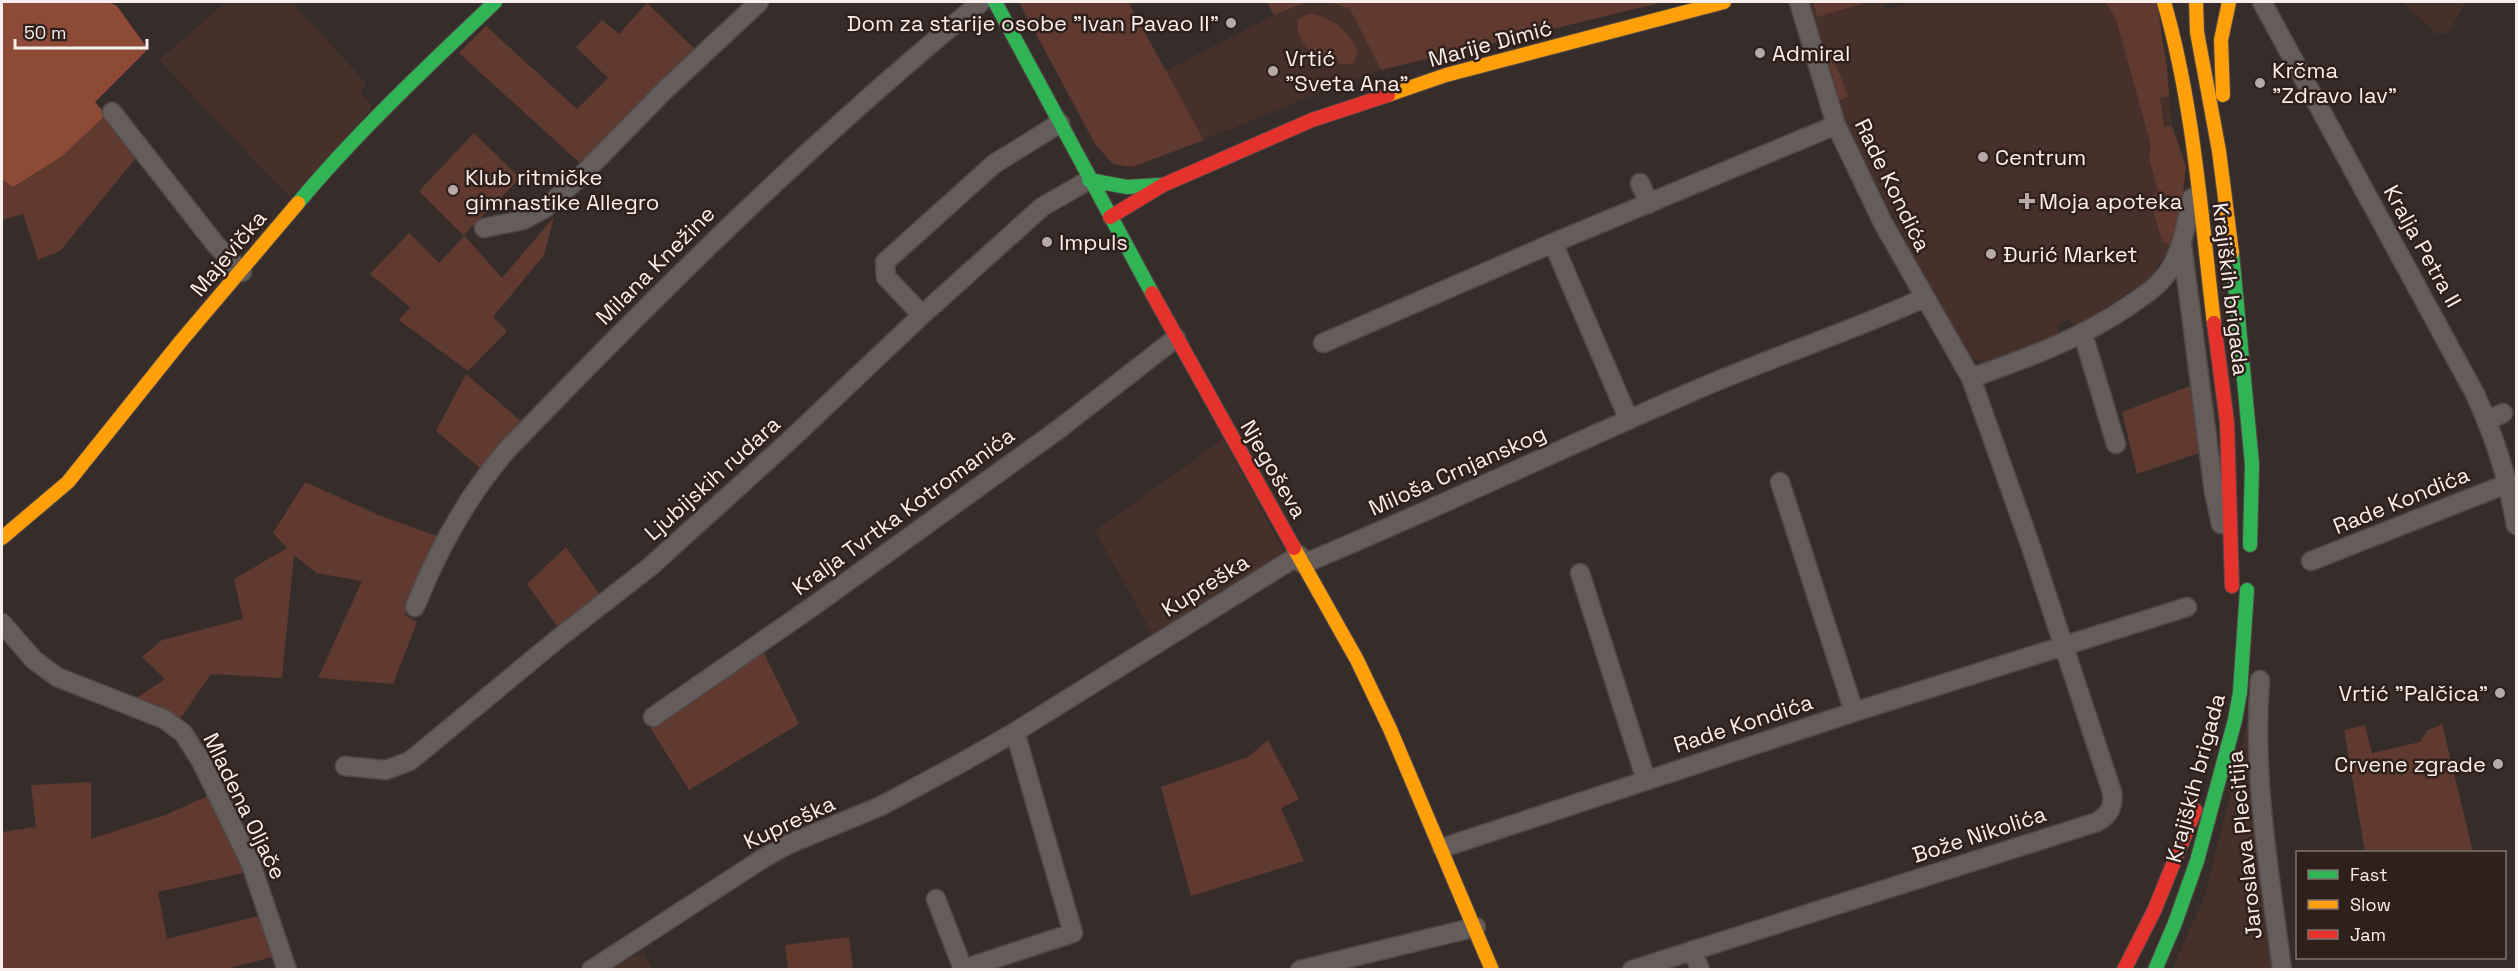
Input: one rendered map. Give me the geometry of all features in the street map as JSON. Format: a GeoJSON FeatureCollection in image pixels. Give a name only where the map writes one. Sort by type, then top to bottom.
{"type":"FeatureCollection","features":[{"type":"Feature","properties":{"kind":"street","name":"Majevička"},"geometry":{"type":"LineString","coordinates":[[2,538],[68,482],[181,341],[356,137],[495,2]]}},
{"type":"Feature","properties":{"kind":"street"},"geometry":{"type":"LineString","coordinates":[[484,228],[523,220],[544,209],[580,177],[664,90],[759,2]]}},
{"type":"Feature","properties":{"kind":"street","name":"Milana Knežine"},"geometry":{"type":"LineString","coordinates":[[415,607],[433,562],[445,541],[485,476],[506,451],[677,276],[790,166],[892,75],[981,2]]}},
{"type":"Feature","properties":{"kind":"street","name":"Njegoševa"},"geometry":{"type":"LineString","coordinates":[[995,2],[1089,180],[1357,660],[1442,848],[1492,969]]}},
{"type":"Feature","properties":{"kind":"street","name":"Marije Dimić"},"geometry":{"type":"LineString","coordinates":[[1110,217],[1163,185],[1312,120],[1427,81],[1724,2]]}},
{"type":"Feature","properties":{"kind":"street","name":"Rade Kondića"},"geometry":{"type":"LineString","coordinates":[[1799,2],[1836,125],[1883,223],[1971,378],[2032,550],[2062,646]]}},
{"type":"Feature","properties":{"kind":"street","name":"Krajiških brigada"},"geometry":{"type":"LineString","coordinates":[[2164,2],[2176,44],[2227,423],[2232,589]]}},
{"type":"Feature","properties":{"kind":"street","name":"Krajiških brigada"},"geometry":{"type":"LineString","coordinates":[[2196,2],[2199,42],[2219,151],[2235,282],[2252,464],[2249,558]]}},
{"type":"Feature","properties":{"kind":"street"},"geometry":{"type":"LineString","coordinates":[[2219,151],[2223,94],[2222,40],[2229,2]]}},
{"type":"Feature","properties":{"kind":"street","name":"Kralja Petra II"},"geometry":{"type":"LineString","coordinates":[[2262,2],[2458,362],[2495,417],[2516,517]]}},
{"type":"Feature","properties":{"kind":"street"},"geometry":{"type":"LineString","coordinates":[[112,112],[216,245],[242,272]]}},
{"type":"Feature","properties":{"kind":"street"},"geometry":{"type":"LineString","coordinates":[[922,315],[886,277],[885,262],[994,164],[1060,123]]}},
{"type":"Feature","properties":{"kind":"street"},"geometry":{"type":"LineString","coordinates":[[1323,343],[1553,243],[1836,125]]}},
{"type":"Feature","properties":{"kind":"street"},"geometry":{"type":"LineString","coordinates":[[1089,180],[1127,187],[1163,185]]}},
{"type":"Feature","properties":{"kind":"street","name":"Ljubijskih rudara"},"geometry":{"type":"LineString","coordinates":[[345,766],[386,770],[410,762],[560,637],[651,566],[1042,207],[1089,180]]}},
{"type":"Feature","properties":{"kind":"street"},"geometry":{"type":"LineString","coordinates":[[1971,378],[2038,354],[2083,334],[2109,320],[2158,285],[2169,270],[2182,244],[2195,181]]}},
{"type":"Feature","properties":{"kind":"street"},"geometry":{"type":"LineString","coordinates":[[1640,183],[1649,204]]}},
{"type":"Feature","properties":{"kind":"street"},"geometry":{"type":"LineString","coordinates":[[1553,243],[1629,420]]}},
{"type":"Feature","properties":{"kind":"street"},"geometry":{"type":"LineString","coordinates":[[2182,244],[2214,492],[2232,589]]}},
{"type":"Feature","properties":{"kind":"street"},"geometry":{"type":"LineString","coordinates":[[2158,285],[2172,289],[2190,303]]}},
{"type":"Feature","properties":{"kind":"street","name":"Miloša Crnjanskog"},"geometry":{"type":"LineString","coordinates":[[1301,559],[1690,392],[1859,327],[1924,298]]}},
{"type":"Feature","properties":{"kind":"street"},"geometry":{"type":"LineString","coordinates":[[2083,334],[2116,444]]}},
{"type":"Feature","properties":{"kind":"street","name":"Kralja Tvrtka Kotromanića"},"geometry":{"type":"LineString","coordinates":[[653,717],[812,607],[1059,429],[1176,338]]}},
{"type":"Feature","properties":{"kind":"street"},"geometry":{"type":"LineString","coordinates":[[1780,482],[1854,712]]}},
{"type":"Feature","properties":{"kind":"street","name":"Rade Kondića"},"geometry":{"type":"LineString","coordinates":[[2311,561],[2509,483]]}},
{"type":"Feature","properties":{"kind":"street","name":"Kupreška"},"geometry":{"type":"LineString","coordinates":[[591,969],[762,859],[789,844],[881,806],[1015,732],[1301,559]]}},
{"type":"Feature","properties":{"kind":"street"},"geometry":{"type":"LineString","coordinates":[[1580,573],[1646,780]]}},
{"type":"Feature","properties":{"kind":"street","name":"Krajiških brigada"},"geometry":{"type":"LineString","coordinates":[[2155,969],[2175,923],[2197,861],[2232,731],[2240,692],[2247,590]]}},
{"type":"Feature","properties":{"kind":"street","name":"Rade Kondića"},"geometry":{"type":"LineString","coordinates":[[1442,848],[1854,712],[2187,608]]}},
{"type":"Feature","properties":{"kind":"street"},"geometry":{"type":"LineString","coordinates":[[2230,638],[2231,620]]}},
{"type":"Feature","properties":{"kind":"street","name":"Mladena Oljače"},"geometry":{"type":"LineString","coordinates":[[2,623],[34,660],[57,678],[164,719],[183,733],[201,761],[251,864],[287,969]]}},
{"type":"Feature","properties":{"kind":"street","name":"Bože Nikolića"},"geometry":{"type":"LineString","coordinates":[[1632,969],[2104,818],[2112,807],[2112,792],[2062,646]]}},
{"type":"Feature","properties":{"kind":"street","name":"Jaroslava Plecitija"},"geometry":{"type":"LineString","coordinates":[[2260,680],[2256,725],[2259,766],[2265,841],[2282,969]]}},
{"type":"Feature","properties":{"kind":"street"},"geometry":{"type":"LineString","coordinates":[[936,899],[963,969],[1073,933],[1015,732]]}},
{"type":"Feature","properties":{"kind":"street","name":"Krajiških brigada"},"geometry":{"type":"LineString","coordinates":[[2124,969],[2154,911],[2197,800]]}},
{"type":"Feature","properties":{"kind":"street"},"geometry":{"type":"LineString","coordinates":[[1300,969],[1476,927]]}},
{"type":"Feature","properties":{"kind":"street"},"geometry":{"type":"LineString","coordinates":[[1694,950],[1700,969]]}},
{"type":"Feature","properties":{"kind":"shaded area"},"geometry":{"type":"Polygon","coordinates":[[[2,2],[109,2],[117,6],[148,49],[95,102],[106,115],[61,157],[13,187],[2,180],[2,2]]]}},
{"type":"Feature","properties":{"kind":"shaded area"},"geometry":{"type":"Polygon","coordinates":[[[226,2],[292,2],[367,84],[360,92],[373,107],[290,198],[159,60],[226,2]]]}},
{"type":"Feature","properties":{"kind":"shaded area"},"geometry":{"type":"Polygon","coordinates":[[[1019,2],[1128,2],[1204,140],[1132,167],[1113,164],[1095,144],[1019,2]]]}},
{"type":"Feature","properties":{"kind":"shaded area"},"geometry":{"type":"Polygon","coordinates":[[[1267,2],[1307,2],[1274,15],[1267,2]]]}},
{"type":"Feature","properties":{"kind":"shaded area","name":"Vrtić \"Sveta Ana\""},"geometry":{"type":"Polygon","coordinates":[[[1307,2],[1330,2],[1350,9],[1381,70],[1204,140],[1165,71],[1274,15],[1307,2]]]}},
{"type":"Feature","properties":{"kind":"shaded area"},"geometry":{"type":"Polygon","coordinates":[[[1330,2],[1664,2],[1381,70],[1350,9],[1330,2]]]}},
{"type":"Feature","properties":{"kind":"shaded area"},"geometry":{"type":"Polygon","coordinates":[[[1810,2],[1884,2],[1887,10],[1909,2],[2157,2],[2167,69],[2172,126],[2186,167],[2172,244],[2149,279],[2082,323],[2072,323],[2069,319],[2058,325],[2058,334],[2054,338],[1990,363],[1975,360],[1963,346],[1843,123],[1810,2]]]}},
{"type":"Feature","properties":{"kind":"shaded area"},"geometry":{"type":"Polygon","coordinates":[[[1813,2],[1868,2],[1817,17],[1813,2]]]}},
{"type":"Feature","properties":{"kind":"shaded area"},"geometry":{"type":"Polygon","coordinates":[[[2105,2],[2157,2],[2169,96],[2160,98],[2164,127],[2172,126],[2186,167],[2179,229],[2172,244],[2169,245],[2162,241],[2149,196],[2158,193],[2149,157],[2150,142],[2116,19],[2105,2]]]}},
{"type":"Feature","properties":{"kind":"shaded area"},"geometry":{"type":"Polygon","coordinates":[[[2402,2],[2466,2],[2448,33],[2437,34],[2402,2]]]}},
{"type":"Feature","properties":{"kind":"shaded area"},"geometry":{"type":"Polygon","coordinates":[[[647,3],[696,50],[581,164],[459,53],[486,26],[577,109],[608,78],[576,47],[602,20],[619,34],[647,3]]]}},
{"type":"Feature","properties":{"kind":"shaded area"},"geometry":{"type":"Polygon","coordinates":[[[1308,14],[1332,21],[1345,32],[1358,53],[1354,63],[1334,63],[1315,54],[1307,47],[1301,39],[1298,19],[1308,14]]]}},
{"type":"Feature","properties":{"kind":"shaded area"},"geometry":{"type":"Polygon","coordinates":[[[1831,52],[1848,96],[1839,101],[1827,54],[1831,52]]]}},
{"type":"Feature","properties":{"kind":"shaded area"},"geometry":{"type":"Polygon","coordinates":[[[106,115],[139,154],[60,251],[38,260],[23,214],[2,220],[2,181],[13,186],[61,157],[106,115]]]}},
{"type":"Feature","properties":{"kind":"shaded area"},"geometry":{"type":"Polygon","coordinates":[[[474,133],[520,178],[464,235],[502,278],[554,217],[544,255],[493,317],[507,331],[468,371],[399,320],[410,307],[370,274],[409,233],[439,263],[464,236],[419,191],[474,133]]]}},
{"type":"Feature","properties":{"kind":"shaded area"},"geometry":{"type":"Polygon","coordinates":[[[466,374],[523,423],[481,469],[436,431],[466,374]]]}},
{"type":"Feature","properties":{"kind":"shaded area"},"geometry":{"type":"Polygon","coordinates":[[[2190,386],[2199,453],[2137,474],[2122,412],[2190,386]]]}},
{"type":"Feature","properties":{"kind":"shaded area"},"geometry":{"type":"Polygon","coordinates":[[[1223,439],[1283,550],[1276,560],[1153,635],[1095,531],[1223,439]]]}},
{"type":"Feature","properties":{"kind":"shaded area"},"geometry":{"type":"Polygon","coordinates":[[[305,482],[381,516],[442,538],[428,561],[405,615],[417,622],[393,684],[318,678],[362,581],[316,573],[294,555],[282,678],[211,674],[180,719],[135,699],[165,679],[142,657],[162,640],[243,619],[234,579],[287,548],[273,533],[305,482]]]}},
{"type":"Feature","properties":{"kind":"shaded area"},"geometry":{"type":"Polygon","coordinates":[[[566,547],[601,596],[560,630],[527,584],[566,547]]]}},
{"type":"Feature","properties":{"kind":"shaded area"},"geometry":{"type":"Polygon","coordinates":[[[763,651],[799,724],[689,790],[650,727],[763,651]]]}},
{"type":"Feature","properties":{"kind":"shaded area"},"geometry":{"type":"Polygon","coordinates":[[[2248,721],[2276,969],[2172,970],[2205,895],[2248,721]]]}},
{"type":"Feature","properties":{"kind":"shaded area"},"geometry":{"type":"Polygon","coordinates":[[[2442,724],[2473,851],[2365,851],[2344,730],[2365,725],[2372,753],[2420,742],[2428,730],[2442,724]]]}},
{"type":"Feature","properties":{"kind":"shaded area"},"geometry":{"type":"Polygon","coordinates":[[[1268,740],[1299,799],[1281,808],[1304,861],[1191,896],[1161,787],[1248,757],[1268,740]]]}},
{"type":"Feature","properties":{"kind":"shaded area"},"geometry":{"type":"Polygon","coordinates":[[[91,782],[91,839],[165,815],[208,796],[248,872],[158,892],[167,939],[262,915],[276,956],[226,969],[2,969],[2,832],[36,827],[31,785],[91,782]]]}},
{"type":"Feature","properties":{"kind":"shaded area"},"geometry":{"type":"Polygon","coordinates":[[[849,937],[853,969],[788,969],[785,945],[849,937]]]}},
{"type":"Feature","properties":{"kind":"shaded area"},"geometry":{"type":"Polygon","coordinates":[[[643,952],[653,969],[605,970],[617,963],[643,952]]]}},
{"type":"Feature","properties":{"kind":"traffic: fast"},"geometry":{"type":"LineString","coordinates":[[298,203],[369,125],[495,2]]}},
{"type":"Feature","properties":{"kind":"traffic: fast"},"geometry":{"type":"LineString","coordinates":[[995,2],[1152,293]]}},
{"type":"Feature","properties":{"kind":"traffic: fast"},"geometry":{"type":"LineString","coordinates":[[1089,180],[1127,187],[1160,185]]}},
{"type":"Feature","properties":{"kind":"traffic: fast"},"geometry":{"type":"LineString","coordinates":[[2232,253],[2252,464],[2250,545]]}},
{"type":"Feature","properties":{"kind":"traffic: fast"},"geometry":{"type":"LineString","coordinates":[[2155,970],[2197,861],[2235,720],[2240,692],[2247,590]]}},
{"type":"Feature","properties":{"kind":"traffic: slow"},"geometry":{"type":"LineString","coordinates":[[1388,95],[1446,75],[1724,2]]}},
{"type":"Feature","properties":{"kind":"traffic: slow"},"geometry":{"type":"LineString","coordinates":[[2164,2],[2190,121],[2214,323]]}},
{"type":"Feature","properties":{"kind":"traffic: slow"},"geometry":{"type":"LineString","coordinates":[[2196,2],[2197,32],[2219,151],[2232,253]]}},
{"type":"Feature","properties":{"kind":"traffic: slow"},"geometry":{"type":"LineString","coordinates":[[2223,95],[2221,40],[2229,2]]}},
{"type":"Feature","properties":{"kind":"traffic: slow"},"geometry":{"type":"LineString","coordinates":[[2,538],[68,482],[181,341],[298,203]]}},
{"type":"Feature","properties":{"kind":"traffic: slow"},"geometry":{"type":"LineString","coordinates":[[1294,548],[1357,660],[1390,729],[1492,970]]}},
{"type":"Feature","properties":{"kind":"traffic: jam"},"geometry":{"type":"LineString","coordinates":[[1110,217],[1163,185],[1312,120],[1388,95]]}},
{"type":"Feature","properties":{"kind":"traffic: jam"},"geometry":{"type":"LineString","coordinates":[[1152,293],[1294,548]]}},
{"type":"Feature","properties":{"kind":"traffic: jam"},"geometry":{"type":"LineString","coordinates":[[2214,323],[2227,422],[2232,586]]}},
{"type":"Feature","properties":{"kind":"traffic: jam"},"geometry":{"type":"LineString","coordinates":[[2124,970],[2154,911],[2195,810]]}},
{"type":"Feature","properties":{"kind":"place","name":"Dom za starije osobe \"Ivan Pavao II\""},"geometry":{"type":"Point","coordinates":[1231,23]}},
{"type":"Feature","properties":{"kind":"place","name":"Admiral"},"geometry":{"type":"Point","coordinates":[1760,53]}},
{"type":"Feature","properties":{"kind":"place","name":"Vrtić \"Sveta Ana\""},"geometry":{"type":"Point","coordinates":[1273,71]}},
{"type":"Feature","properties":{"kind":"place","name":"Krčma \"Zdravo lav\""},"geometry":{"type":"Point","coordinates":[2260,83]}},
{"type":"Feature","properties":{"kind":"place","name":"Centrum"},"geometry":{"type":"Point","coordinates":[1983,157]}},
{"type":"Feature","properties":{"kind":"place","name":"Klub ritmičke gimnastike Allegro"},"geometry":{"type":"Point","coordinates":[453,190]}},
{"type":"Feature","properties":{"kind":"place","name":"Moja apoteka"},"geometry":{"type":"Point","coordinates":[2027,201]}},
{"type":"Feature","properties":{"kind":"place","name":"Impuls"},"geometry":{"type":"Point","coordinates":[1047,242]}},
{"type":"Feature","properties":{"kind":"place","name":"Đurić Market"},"geometry":{"type":"Point","coordinates":[1991,254]}},
{"type":"Feature","properties":{"kind":"place","name":"Vrtić \"Palčica\""},"geometry":{"type":"Point","coordinates":[2500,693]}},
{"type":"Feature","properties":{"kind":"place","name":"Crvene zgrade"},"geometry":{"type":"Point","coordinates":[2498,764]}}]}
